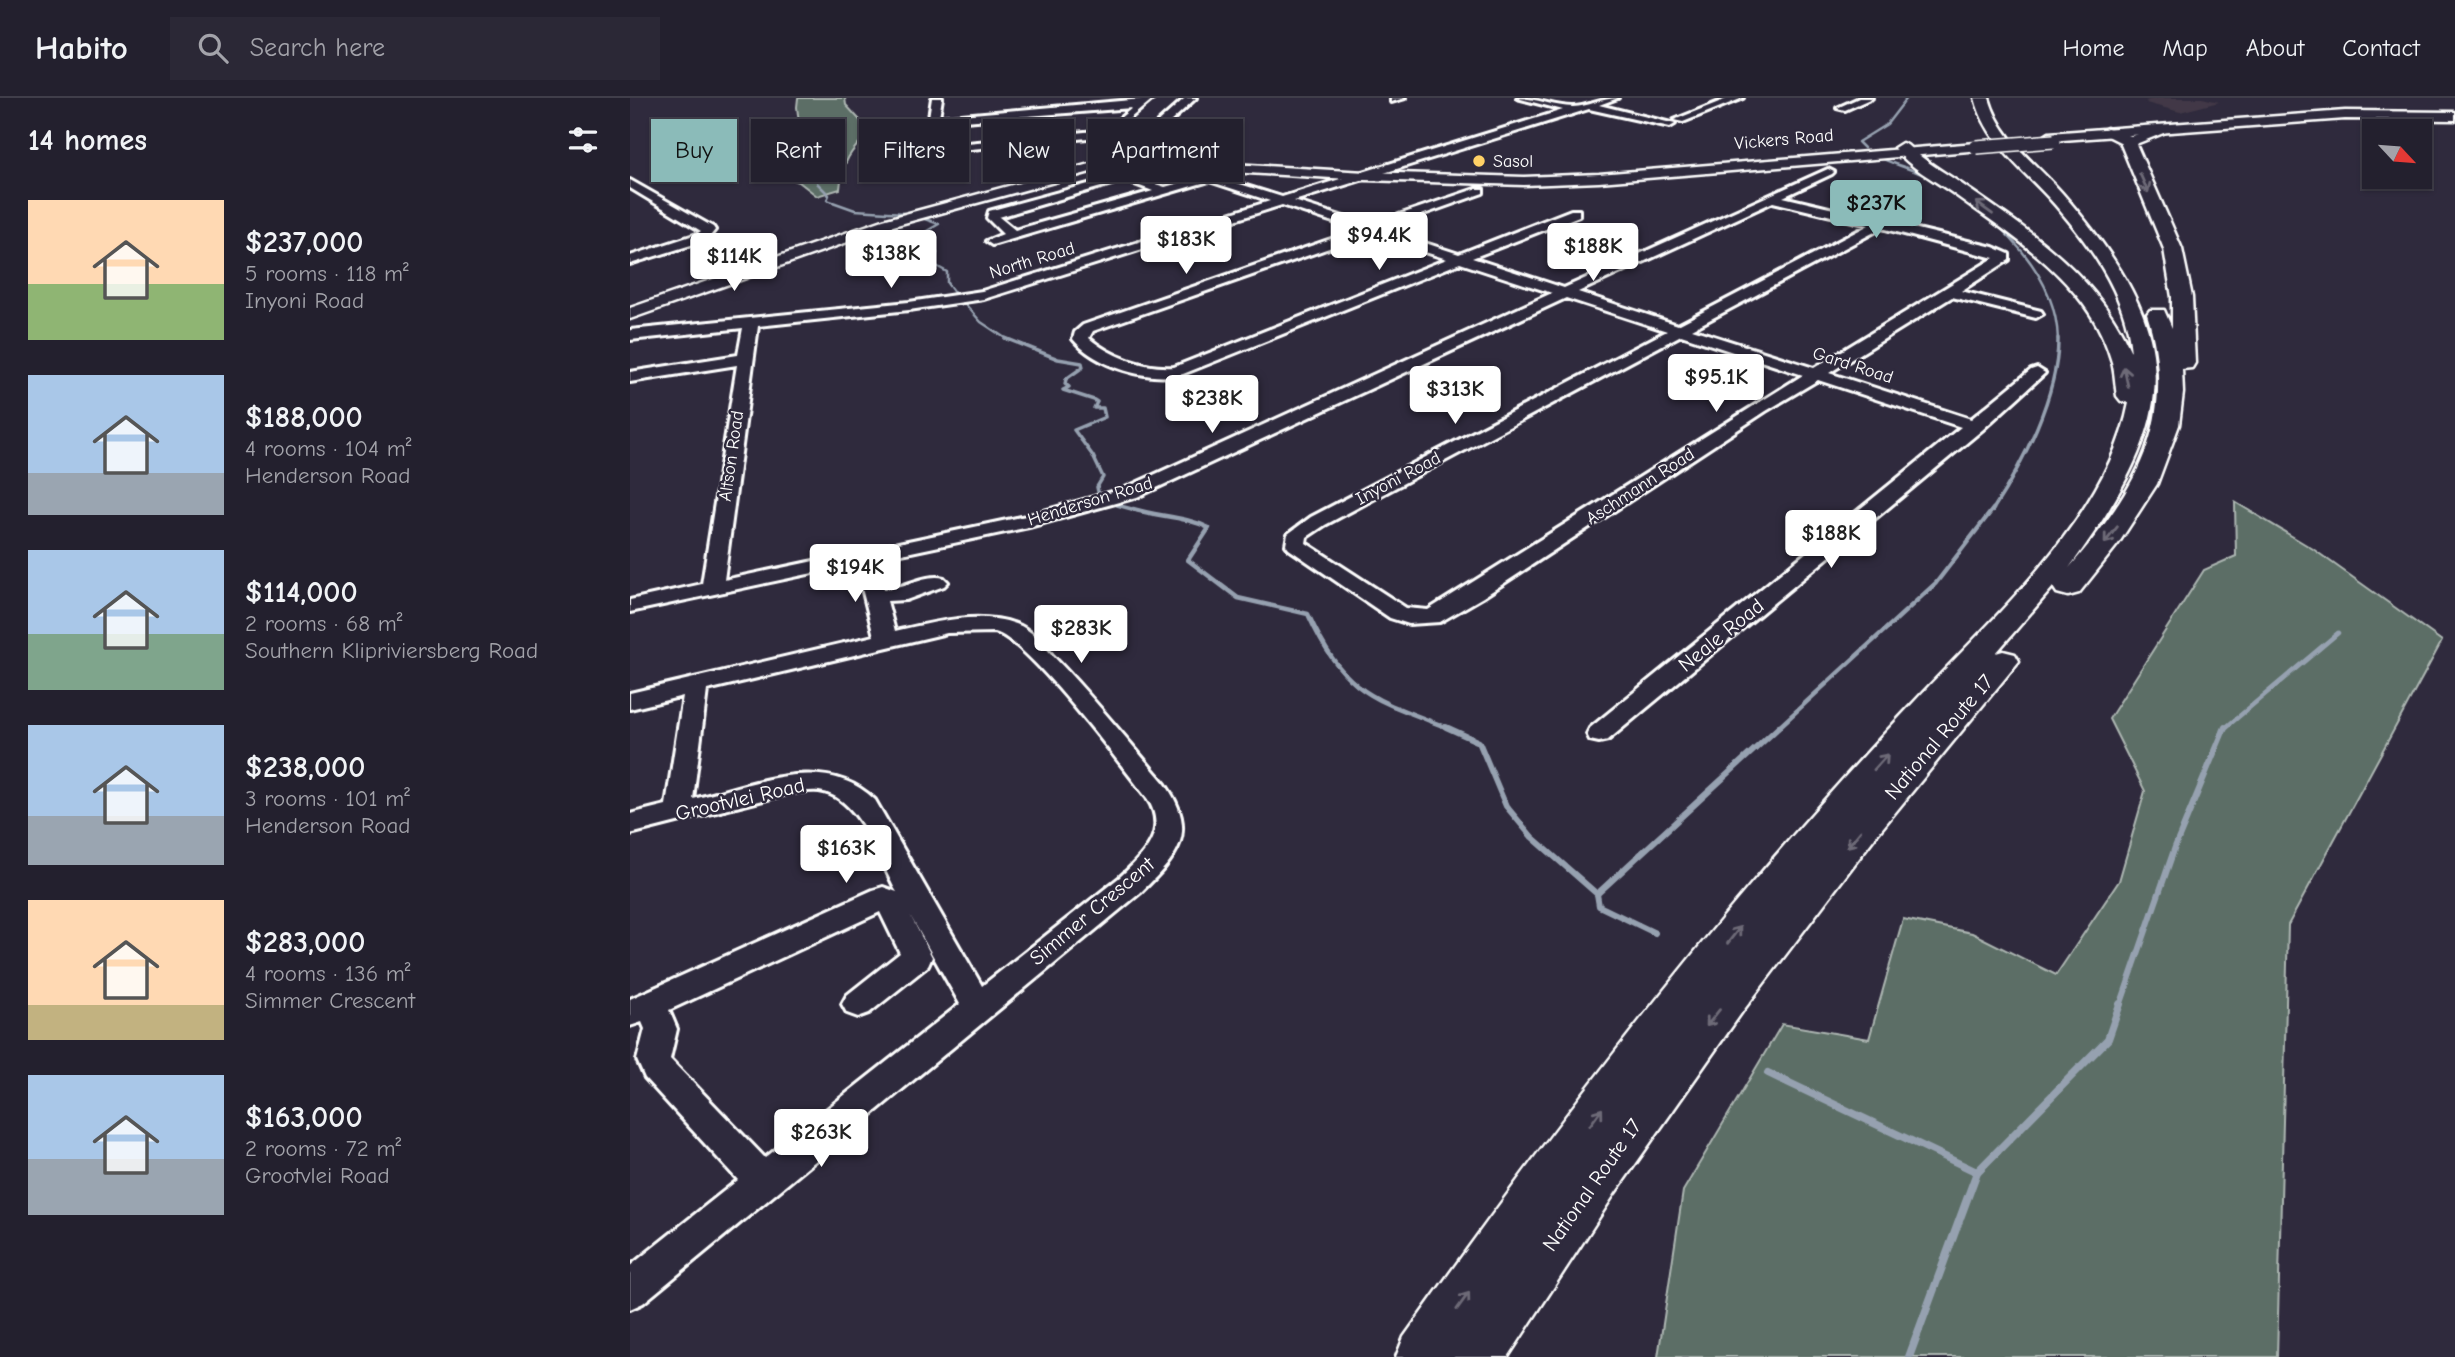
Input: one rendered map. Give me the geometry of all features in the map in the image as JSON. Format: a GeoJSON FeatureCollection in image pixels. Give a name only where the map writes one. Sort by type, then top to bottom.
{"type":"FeatureCollection","features":[{"type":"Feature","properties":{"kind":"highway"},"geometry":{"type":"LineString","coordinates":[[1424,1357],[1638,1059],[1754,909],[1819,830],[2078,538],[2103,499],[2130,445],[2141,410],[2145,379],[2144,345],[2136,314],[2099,246],[2000,137],[1985,111],[1982,98]]}},
{"type":"Feature","properties":{"kind":"highway","name":"National Route 17"},"geometry":{"type":"LineString","coordinates":[[1475,1357],[1631,1128],[1716,1013],[1815,885],[1974,693],[2092,559],[2138,497],[2161,440],[2169,411],[2170,361],[2157,314],[2141,281],[2118,248],[2011,134],[1996,98]]}},
{"type":"Feature","properties":{"kind":"highway"},"geometry":{"type":"LineString","coordinates":[[2138,497],[2157,477],[2170,452],[2179,423],[2184,327],[2179,276],[2173,249],[2118,137],[2159,132]]}},
{"type":"Feature","properties":{"kind":"highway"},"geometry":{"type":"LineString","coordinates":[[1904,150],[2050,256],[2098,308],[2115,337],[2124,370],[2129,392],[2130,445]]}},
{"type":"Feature","properties":{"kind":"main road","name":"Vickers Road"},"geometry":{"type":"LineString","coordinates":[[1243,170],[1330,178],[1414,169],[1569,175],[2052,139],[2118,137],[2345,115],[2455,117]]}},
{"type":"Feature","properties":{"kind":"main road","name":"Vickers Road"},"geometry":{"type":"LineString","coordinates":[[2159,132],[2343,118],[2455,117]]}},
{"type":"Feature","properties":{"kind":"main road","name":"Vickers Road"},"geometry":{"type":"LineString","coordinates":[[1243,166],[1367,174],[1548,180],[1904,150]]}},
{"type":"Feature","properties":{"kind":"main road"},"geometry":{"type":"LineString","coordinates":[[630,308],[888,223],[1088,167]]}},
{"type":"Feature","properties":{"kind":"main road"},"geometry":{"type":"LineString","coordinates":[[630,314],[713,282]]}},
{"type":"Feature","properties":{"kind":"street"},"geometry":{"type":"LineString","coordinates":[[1166,119],[1191,98]]}},
{"type":"Feature","properties":{"kind":"street"},"geometry":{"type":"LineString","coordinates":[[1522,98],[1575,110]]}},
{"type":"Feature","properties":{"kind":"street","name":"North Road"},"geometry":{"type":"LineString","coordinates":[[630,335],[976,297],[1613,98]]}},
{"type":"Feature","properties":{"kind":"street"},"geometry":{"type":"LineString","coordinates":[[1589,106],[1674,122],[1738,98]]}},
{"type":"Feature","properties":{"kind":"street"},"geometry":{"type":"LineString","coordinates":[[1842,108],[1867,98]]}},
{"type":"Feature","properties":{"kind":"street"},"geometry":{"type":"LineString","coordinates":[[1123,119],[1145,101]]}},
{"type":"Feature","properties":{"kind":"street"},"geometry":{"type":"LineString","coordinates":[[944,119],[1145,101]]}},
{"type":"Feature","properties":{"kind":"street"},"geometry":{"type":"LineString","coordinates":[[937,102],[948,105]]}},
{"type":"Feature","properties":{"kind":"street"},"geometry":{"type":"LineString","coordinates":[[969,146],[1088,135]]}},
{"type":"Feature","properties":{"kind":"street","name":"North Road"},"geometry":{"type":"LineString","coordinates":[[1414,169],[1484,138]]}},
{"type":"Feature","properties":{"kind":"street","name":"Henderson Road"},"geometry":{"type":"LineString","coordinates":[[630,606],[1029,520],[1130,493],[1828,172]]}},
{"type":"Feature","properties":{"kind":"street","name":"Gard Road"},"geometry":{"type":"LineString","coordinates":[[1165,191],[1203,176],[1976,426]]}},
{"type":"Feature","properties":{"kind":"street","name":"North Road"},"geometry":{"type":"LineString","coordinates":[[1280,202],[1330,178]]}},
{"type":"Feature","properties":{"kind":"street"},"geometry":{"type":"LineString","coordinates":[[1011,234],[993,218],[994,213],[1118,179],[1133,180],[1165,191]]}},
{"type":"Feature","properties":{"kind":"street"},"geometry":{"type":"LineString","coordinates":[[630,183],[709,231],[699,238],[630,260]]}},
{"type":"Feature","properties":{"kind":"street"},"geometry":{"type":"LineString","coordinates":[[992,241],[1165,191]]}},
{"type":"Feature","properties":{"kind":"street"},"geometry":{"type":"LineString","coordinates":[[1479,191],[1088,328],[1081,336],[1082,342],[1151,372],[1171,373],[1574,213]]}},
{"type":"Feature","properties":{"kind":"street"},"geometry":{"type":"LineString","coordinates":[[1772,198],[1880,224]]}},
{"type":"Feature","properties":{"kind":"street","name":"Aschmann Road"},"geometry":{"type":"LineString","coordinates":[[1475,592],[1760,407],[1819,374],[2004,257],[1988,250],[1880,224]]}},
{"type":"Feature","properties":{"kind":"street","name":"Inyoni Road"},"geometry":{"type":"LineString","coordinates":[[1475,592],[1432,617],[1409,617],[1398,613],[1304,552],[1296,545],[1296,537],[1318,521],[1416,468],[1683,330],[1880,224]]}},
{"type":"Feature","properties":{"kind":"street"},"geometry":{"type":"LineString","coordinates":[[1950,292],[2036,314]]}},
{"type":"Feature","properties":{"kind":"street","name":"Altson Road"},"geometry":{"type":"LineString","coordinates":[[712,589],[751,323]]}},
{"type":"Feature","properties":{"kind":"street"},"geometry":{"type":"LineString","coordinates":[[630,377],[746,359]]}},
{"type":"Feature","properties":{"kind":"street","name":"Neale Road"},"geometry":{"type":"LineString","coordinates":[[1599,734],[1976,426],[2037,373]]}},
{"type":"Feature","properties":{"kind":"street"},"geometry":{"type":"LineString","coordinates":[[846,560],[855,571],[870,578],[886,640]]}},
{"type":"Feature","properties":{"kind":"street"},"geometry":{"type":"LineString","coordinates":[[875,595],[898,595],[937,582]]}},
{"type":"Feature","properties":{"kind":"street","name":"Simmer Crescent"},"geometry":{"type":"LineString","coordinates":[[630,701],[960,624],[982,623],[1011,629],[1070,687],[1156,791],[1167,812],[1170,830],[1167,842],[1148,868],[630,1290]]}},
{"type":"Feature","properties":{"kind":"street"},"geometry":{"type":"LineString","coordinates":[[678,812],[696,686]]}},
{"type":"Feature","properties":{"kind":"street","name":"Grootvlei Road"},"geometry":{"type":"LineString","coordinates":[[630,824],[791,784],[818,782],[854,795],[866,807],[978,1007]]}},
{"type":"Feature","properties":{"kind":"street"},"geometry":{"type":"LineString","coordinates":[[763,1181],[657,1068],[653,1060],[661,1029],[640,1008],[883,898],[888,900],[918,957],[858,1004]]}},
{"type":"Feature","properties":{"kind":"shaded area"},"geometry":{"type":"Polygon","coordinates":[[[2157,98],[2202,98],[2219,102],[2180,112],[2145,101],[2157,98]]]}},
{"type":"Feature","properties":{"kind":"green space"},"geometry":{"type":"Polygon","coordinates":[[[798,98],[845,98],[846,105],[859,119],[859,144],[845,166],[845,119],[799,119],[798,98]]]}},
{"type":"Feature","properties":{"kind":"green space"},"geometry":{"type":"Polygon","coordinates":[[[799,182],[841,182],[840,189],[817,196],[799,182]]]}},
{"type":"Feature","properties":{"kind":"green space"},"geometry":{"type":"Polygon","coordinates":[[[2235,502],[2313,549],[2442,641],[2288,925],[2277,1357],[1658,1357],[1683,1191],[1782,1024],[1869,1039],[1903,919],[1972,933],[2056,975],[2119,881],[2145,791],[2109,719],[2204,570],[2236,556],[2235,502]]]}},
{"type":"Feature","properties":{"kind":"waterway"},"geometry":{"type":"LineString","coordinates":[[1864,148],[1858,142],[1887,124],[1907,98]]}},
{"type":"Feature","properties":{"kind":"waterway"},"geometry":{"type":"LineString","coordinates":[[1879,157],[1943,186],[1967,201],[2011,239],[2030,261],[2044,286],[2054,312],[2058,340]]}},
{"type":"Feature","properties":{"kind":"waterway"},"geometry":{"type":"LineString","coordinates":[[817,183],[829,195],[827,200],[855,210],[904,213]]}},
{"type":"Feature","properties":{"kind":"waterway"},"geometry":{"type":"LineString","coordinates":[[919,217],[939,224],[920,235],[916,243],[917,246],[937,253],[931,263],[947,272],[947,283],[955,294]]}},
{"type":"Feature","properties":{"kind":"waterway"},"geometry":{"type":"LineString","coordinates":[[966,305],[981,322],[1005,338]]}},
{"type":"Feature","properties":{"kind":"waterway"},"geometry":{"type":"LineString","coordinates":[[1005,338],[1058,359],[1082,363],[1083,367],[1066,379],[1065,384],[1069,387],[1063,390],[1094,400],[1097,402],[1094,408],[1103,408],[1105,417],[1074,430],[1093,456],[1103,477],[1097,487],[1099,496]]}},
{"type":"Feature","properties":{"kind":"waterway"},"geometry":{"type":"LineString","coordinates":[[1992,511],[2037,428],[2052,382],[2058,340]]}},
{"type":"Feature","properties":{"kind":"waterway"},"geometry":{"type":"LineString","coordinates":[[1117,505],[1139,511]]}},
{"type":"Feature","properties":{"kind":"waterway"},"geometry":{"type":"LineString","coordinates":[[1133,509],[1191,521],[1209,528],[1188,560],[1238,598],[1308,614],[1335,662],[1349,678],[1381,700],[1446,727]]}},
{"type":"Feature","properties":{"kind":"waterway"},"geometry":{"type":"LineString","coordinates":[[1777,729],[1936,583],[1993,509]]}},
{"type":"Feature","properties":{"kind":"waterway"},"geometry":{"type":"LineString","coordinates":[[2224,729],[2338,633]]}},
{"type":"Feature","properties":{"kind":"waterway"},"geometry":{"type":"LineString","coordinates":[[1446,727],[1451,729]]}},
{"type":"Feature","properties":{"kind":"waterway"},"geometry":{"type":"LineString","coordinates":[[1446,727],[1479,742],[1506,806],[1532,837],[1597,894]]}},
{"type":"Feature","properties":{"kind":"waterway"},"geometry":{"type":"LineString","coordinates":[[1597,894],[1779,727]]}},
{"type":"Feature","properties":{"kind":"waterway"},"geometry":{"type":"LineString","coordinates":[[2120,1006],[2175,847],[2224,729]]}},
{"type":"Feature","properties":{"kind":"waterway"},"geometry":{"type":"LineString","coordinates":[[1597,894],[1599,906],[1655,933]]}},
{"type":"Feature","properties":{"kind":"waterway"},"geometry":{"type":"LineString","coordinates":[[1977,1172],[2108,1039],[2120,1004]]}},
{"type":"Feature","properties":{"kind":"waterway"},"geometry":{"type":"LineString","coordinates":[[1768,1073],[1977,1172]]}},
{"type":"Feature","properties":{"kind":"waterway"},"geometry":{"type":"LineString","coordinates":[[1909,1357],[1977,1172]]}},
{"type":"Feature","properties":{"kind":"place","name":"Sasol"},"geometry":{"type":"Point","coordinates":[1479,161]}}]}
